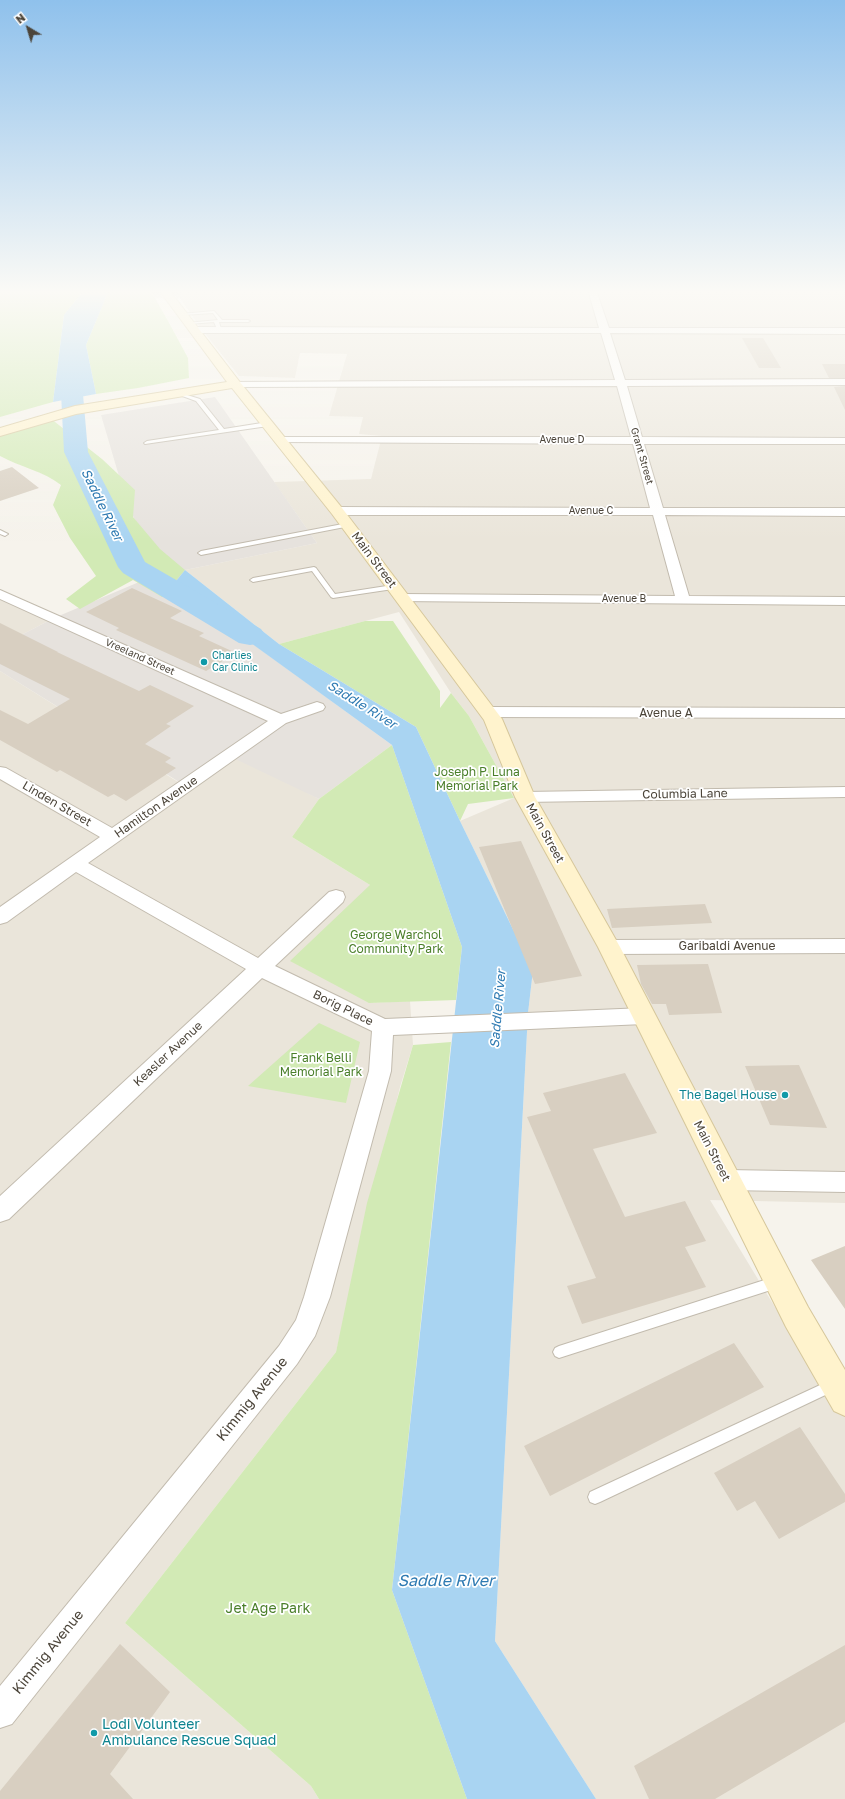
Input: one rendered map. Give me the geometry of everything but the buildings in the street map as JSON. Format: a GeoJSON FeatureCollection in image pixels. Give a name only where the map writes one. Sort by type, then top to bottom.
{"type":"FeatureCollection","features":[{"type":"Feature","properties":{"kind":"street","name":"Main Street"},"geometry":{"type":"LineString","coordinates":[[228,374],[348,525],[494,719],[525,797],[609,946],[779,1281],[840,1392]]}},
{"type":"Feature","properties":{"kind":"street","name":"Grant Street"},"geometry":{"type":"LineString","coordinates":[[618,374],[683,600]]}},
{"type":"Feature","properties":{"kind":"street"},"geometry":{"type":"LineString","coordinates":[[176,392],[200,378]]}},
{"type":"Feature","properties":{"kind":"street"},"geometry":{"type":"LineString","coordinates":[[0,432],[75,410],[176,392],[235,384],[845,382]]}},
{"type":"Feature","properties":{"kind":"street","name":"Avenue D"},"geometry":{"type":"LineString","coordinates":[[280,440],[845,441]]}},
{"type":"Feature","properties":{"kind":"street","name":"Avenue C"},"geometry":{"type":"LineString","coordinates":[[337,511],[845,512]]}},
{"type":"Feature","properties":{"kind":"street","name":"Avenue B"},"geometry":{"type":"LineString","coordinates":[[398,592],[683,600],[845,600]]}},
{"type":"Feature","properties":{"kind":"street","name":"Vreeland Street"},"geometry":{"type":"LineString","coordinates":[[0,594],[280,720]]}},
{"type":"Feature","properties":{"kind":"street","name":"Hamilton Avenue"},"geometry":{"type":"LineString","coordinates":[[0,917],[280,720],[317,707]]}},
{"type":"Feature","properties":{"kind":"street","name":"Avenue A"},"geometry":{"type":"LineString","coordinates":[[488,712],[845,714]]}},
{"type":"Feature","properties":{"kind":"street","name":"Linden Street"},"geometry":{"type":"LineString","coordinates":[[0,772],[114,837]]}},
{"type":"Feature","properties":{"kind":"street","name":"Columbia Lane"},"geometry":{"type":"LineString","coordinates":[[525,797],[845,792]]}},
{"type":"Feature","properties":{"kind":"street","name":"Borig Place"},"geometry":{"type":"LineString","coordinates":[[75,863],[260,968],[383,1027],[440,1026],[644,1016]]}},
{"type":"Feature","properties":{"kind":"street","name":"Keasler Avenue"},"geometry":{"type":"LineString","coordinates":[[0,1211],[336,897]]}},
{"type":"Feature","properties":{"kind":"street","name":"Garibaldi Avenue"},"geometry":{"type":"LineString","coordinates":[[609,946],[845,946]]}},
{"type":"Feature","properties":{"kind":"street","name":"Kimmig Avenue"},"geometry":{"type":"LineString","coordinates":[[0,1712],[283,1361],[306,1327],[318,1297],[380,1071],[383,1027]]}},
{"type":"Feature","properties":{"kind":"street"},"geometry":{"type":"LineString","coordinates":[[727,1180],[845,1182]]}},
{"type":"Feature","properties":{"kind":"lane"},"geometry":{"type":"LineString","coordinates":[[176,392],[198,400],[223,432]]}},
{"type":"Feature","properties":{"kind":"lane"},"geometry":{"type":"LineString","coordinates":[[147,443],[268,424]]}},
{"type":"Feature","properties":{"kind":"lane"},"geometry":{"type":"LineString","coordinates":[[201,553],[348,525]]}},
{"type":"Feature","properties":{"kind":"lane"},"geometry":{"type":"LineString","coordinates":[[253,580],[314,569],[333,596],[398,592]]}},
{"type":"Feature","properties":{"kind":"lane"},"geometry":{"type":"LineString","coordinates":[[559,1352],[779,1281]]}},
{"type":"Feature","properties":{"kind":"lane"},"geometry":{"type":"LineString","coordinates":[[595,1496],[840,1392]]}},
{"type":"Feature","properties":{"kind":"shaded area"},"geometry":{"type":"Polygon","coordinates":[[[237,374],[296,374],[295,378],[239,376],[237,374]]]}},
{"type":"Feature","properties":{"kind":"shaded area"},"geometry":{"type":"Polygon","coordinates":[[[341,374],[845,374],[845,1203],[710,1200],[810,1365],[845,1416],[845,1799],[596,1799],[495,1641],[528,1013],[533,970],[460,821],[514,798],[469,716],[451,693],[399,612],[279,644],[185,570],[317,543],[274,482],[371,479],[382,436],[359,434],[363,417],[329,416],[341,374]]]}},
{"type":"Feature","properties":{"kind":"shaded area"},"geometry":{"type":"Polygon","coordinates":[[[215,397],[317,543],[185,570],[173,586],[392,745],[319,799],[227,755],[184,785],[0,671],[0,646],[54,618],[158,574],[126,500],[101,415],[215,397]]]}},
{"type":"Feature","properties":{"kind":"shaded area"},"geometry":{"type":"Polygon","coordinates":[[[0,593],[54,618],[0,646],[0,593]]]}},
{"type":"Feature","properties":{"kind":"shaded area"},"geometry":{"type":"Polygon","coordinates":[[[0,671],[183,785],[205,739],[319,799],[292,837],[370,885],[369,1003],[410,1001],[413,1045],[400,1087],[336,1352],[125,1623],[311,1786],[319,1799],[0,1799],[0,671]]]}},
{"type":"Feature","properties":{"kind":"green space"},"geometry":{"type":"Polygon","coordinates":[[[0,374],[57,374],[53,402],[0,417],[0,374]]]}},
{"type":"Feature","properties":{"kind":"green space"},"geometry":{"type":"Polygon","coordinates":[[[92,374],[189,374],[189,378],[138,388],[96,394],[92,374]]]}},
{"type":"Feature","properties":{"kind":"green space"},"geometry":{"type":"Polygon","coordinates":[[[50,418],[102,459],[135,490],[133,517],[160,549],[185,570],[162,597],[133,580],[80,609],[66,599],[96,576],[70,538],[53,505],[61,485],[47,476],[0,456],[0,435],[50,418]]]}},
{"type":"Feature","properties":{"kind":"green space","name":"Joseph P. Luna Memorial Park"},"geometry":{"type":"Polygon","coordinates":[[[365,621],[393,621],[440,691],[440,708],[451,693],[469,716],[514,798],[468,804],[460,821],[416,727],[279,644],[365,621]]]}},
{"type":"Feature","properties":{"kind":"green space","name":"George Warchol Community Park"},"geometry":{"type":"Polygon","coordinates":[[[392,745],[462,947],[456,1000],[369,1003],[290,961],[370,885],[292,837],[319,799],[392,745]]]}},
{"type":"Feature","properties":{"kind":"green space","name":"Frank Belli Memorial Park"},"geometry":{"type":"Polygon","coordinates":[[[319,1023],[360,1042],[346,1103],[248,1086],[319,1023]]]}},
{"type":"Feature","properties":{"kind":"green space","name":"Jet Age Park"},"geometry":{"type":"Polygon","coordinates":[[[451,1042],[392,1590],[467,1799],[319,1799],[311,1786],[125,1623],[336,1352],[367,1203],[413,1045],[451,1042]]]}},
{"type":"Feature","properties":{"kind":"water"},"geometry":{"type":"Polygon","coordinates":[[[57,374],[92,374],[96,394],[53,402],[57,374]]]}},
{"type":"Feature","properties":{"kind":"water","name":"Saddle River"},"geometry":{"type":"Polygon","coordinates":[[[185,570],[279,644],[416,727],[533,970],[528,1013],[495,1641],[596,1799],[467,1799],[392,1590],[462,947],[392,745],[172,586],[185,570]]]}},
{"type":"Feature","properties":{"kind":"waterway","name":"Saddle River"},"geometry":{"type":"LineString","coordinates":[[72,374],[72,394],[76,452],[133,567],[250,636]]}},
{"type":"Feature","properties":{"kind":"place","name":"Charlies Car Clinic"},"geometry":{"type":"Point","coordinates":[204,662]}},
{"type":"Feature","properties":{"kind":"place","name":"The Bagel House"},"geometry":{"type":"Point","coordinates":[785,1095]}},
{"type":"Feature","properties":{"kind":"place","name":"Lodi Volunteer Ambulance Rescue Squad"},"geometry":{"type":"Point","coordinates":[94,1733]}}]}
